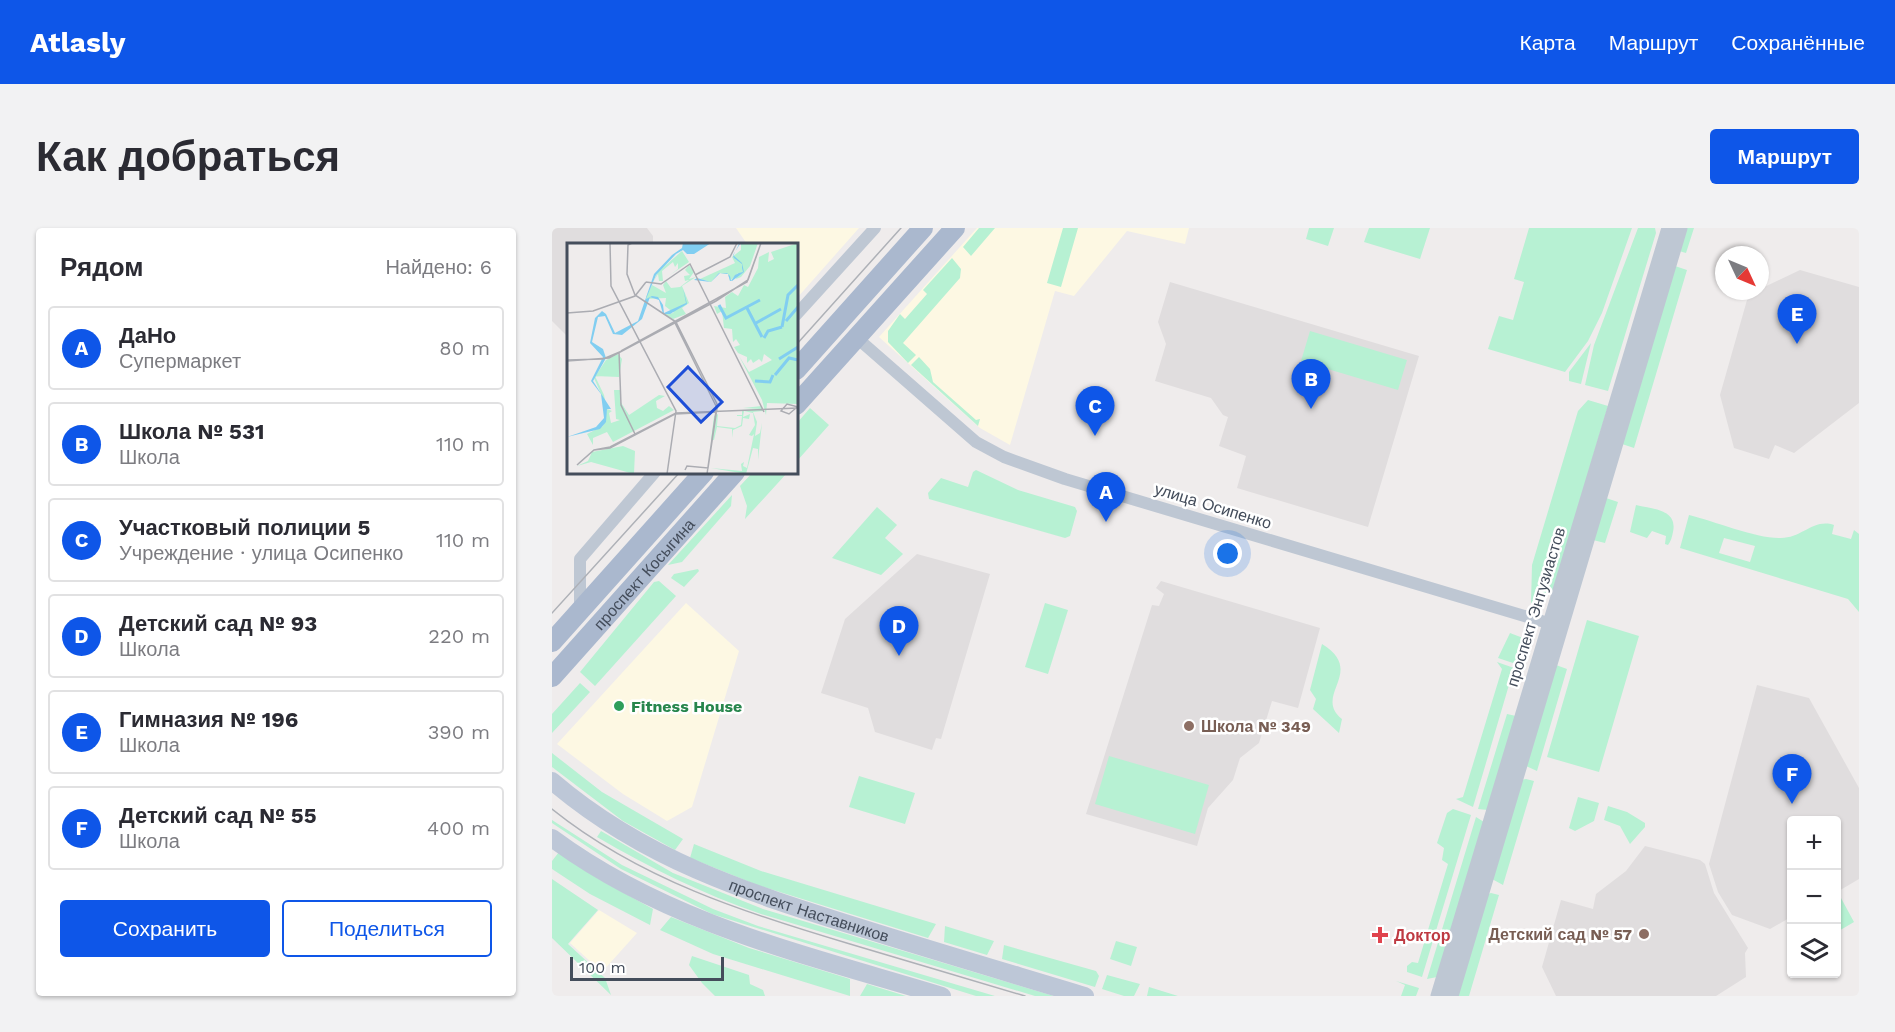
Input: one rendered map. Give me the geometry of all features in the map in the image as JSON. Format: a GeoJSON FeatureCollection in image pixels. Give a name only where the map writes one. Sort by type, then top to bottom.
{"type":"FeatureCollection","features":[{"type":"Feature","properties":{"kind":"main road"},"geometry":{"type":"LineString","coordinates":[[798,368],[923,228]]}},
{"type":"Feature","properties":{"kind":"main road"},"geometry":{"type":"LineString","coordinates":[[798,403],[955,228]]}},
{"type":"Feature","properties":{"kind":"main road","name":"проспект Косыгина"},"geometry":{"type":"LineString","coordinates":[[552,642],[702,474]]}},
{"type":"Feature","properties":{"kind":"main road","name":"проспект Косыгина"},"geometry":{"type":"LineString","coordinates":[[552,677],[733,474]]}},
{"type":"Feature","properties":{"kind":"main road","name":"проспект Наставников"},"geometry":{"type":"LineString","coordinates":[[552,781],[591,811],[647,846],[722,882],[933,951],[1085,996]]}},
{"type":"Feature","properties":{"kind":"main road"},"geometry":{"type":"LineString","coordinates":[[552,838],[601,872],[704,922],[942,996]]}},
{"type":"Feature","properties":{"kind":"street"},"geometry":{"type":"LineString","coordinates":[[798,313],[875,228]]}},
{"type":"Feature","properties":{"kind":"street","name":"проспект Энтузиастов"},"geometry":{"type":"LineString","coordinates":[[1451,996],[1669,228]]}},
{"type":"Feature","properties":{"kind":"street","name":"проспект Энтузиастов"},"geometry":{"type":"LineString","coordinates":[[1438,996],[1680,228]]}},
{"type":"Feature","properties":{"kind":"street","name":"улица Осипенко"},"geometry":{"type":"LineString","coordinates":[[856,338],[962,431],[994,452],[1021,464],[1556,625]]}},
{"type":"Feature","properties":{"kind":"street"},"geometry":{"type":"LineString","coordinates":[[580,610],[580,559],[653,474]]}},
{"type":"Feature","properties":{"kind":"shaded area"},"geometry":{"type":"Polygon","coordinates":[[[552,228],[647,228],[653,236],[653,243],[567,243],[567,336],[552,321],[552,228]]]}},
{"type":"Feature","properties":{"kind":"shaded area"},"geometry":{"type":"Polygon","coordinates":[[[736,228],[859,228],[798,297],[798,243],[746,243],[736,228]]]}},
{"type":"Feature","properties":{"kind":"shaded area"},"geometry":{"type":"Polygon","coordinates":[[[977,228],[1189,228],[1185,244],[1127,231],[1074,296],[1055,291],[1010,445],[980,428],[879,337],[977,228]]]}},
{"type":"Feature","properties":{"kind":"shaded area"},"geometry":{"type":"Polygon","coordinates":[[[1800,270],[1859,287],[1859,403],[1794,453],[1775,445],[1769,459],[1734,448],[1720,395],[1747,300],[1769,300],[1769,285],[1800,270]]]}},
{"type":"Feature","properties":{"kind":"shaded area"},"geometry":{"type":"Polygon","coordinates":[[[1170,282],[1419,356],[1368,527],[1237,488],[1246,456],[1219,446],[1228,417],[1223,415],[1211,398],[1155,381],[1166,344],[1158,322],[1170,282]]]}},
{"type":"Feature","properties":{"kind":"shaded area"},"geometry":{"type":"Polygon","coordinates":[[[917,554],[990,574],[941,739],[936,738],[932,750],[875,732],[868,708],[821,693],[845,619],[917,554]]]}},
{"type":"Feature","properties":{"kind":"shaded area","name":"Школа № 349"},"geometry":{"type":"Polygon","coordinates":[[[1161,581],[1320,628],[1298,708],[1272,701],[1259,743],[1240,758],[1233,780],[1208,808],[1197,846],[1086,814],[1152,605],[1159,606],[1164,594],[1156,588],[1161,581]]]}},
{"type":"Feature","properties":{"kind":"shaded area"},"geometry":{"type":"Polygon","coordinates":[[[686,603],[739,651],[692,807],[667,821],[623,794],[557,744],[686,603]]]}},
{"type":"Feature","properties":{"kind":"shaded area"},"geometry":{"type":"Polygon","coordinates":[[[1757,685],[1809,698],[1859,788],[1859,879],[1841,890],[1841,816],[1787,816],[1787,919],[1770,929],[1732,915],[1718,892],[1709,864],[1757,685]]]}},
{"type":"Feature","properties":{"kind":"shaded area","name":"Детский сад № 57"},"geometry":{"type":"Polygon","coordinates":[[[1645,846],[1700,860],[1705,864],[1714,893],[1748,948],[1745,953],[1746,977],[1716,996],[1556,996],[1542,967],[1561,900],[1593,909],[1596,894],[1626,871],[1645,846]]]}},
{"type":"Feature","properties":{"kind":"shaded area"},"geometry":{"type":"Polygon","coordinates":[[[599,910],[637,933],[602,972],[570,943],[599,910]]]}},
{"type":"Feature","properties":{"kind":"green space"},"geometry":{"type":"Polygon","coordinates":[[[979,228],[995,228],[971,256],[963,247],[979,228]]]}},
{"type":"Feature","properties":{"kind":"green space"},"geometry":{"type":"Polygon","coordinates":[[[1063,228],[1078,228],[1061,287],[1047,283],[1063,228]]]}},
{"type":"Feature","properties":{"kind":"green space"},"geometry":{"type":"Polygon","coordinates":[[[1309,228],[1334,228],[1328,246],[1306,239],[1309,228]]]}},
{"type":"Feature","properties":{"kind":"green space"},"geometry":{"type":"Polygon","coordinates":[[[1369,228],[1430,228],[1420,259],[1364,242],[1369,228]]]}},
{"type":"Feature","properties":{"kind":"green space"},"geometry":{"type":"Polygon","coordinates":[[[1529,228],[1632,228],[1602,313],[1588,341],[1565,372],[1488,349],[1499,316],[1513,320],[1524,282],[1514,279],[1529,228]]]}},
{"type":"Feature","properties":{"kind":"green space"},"geometry":{"type":"Polygon","coordinates":[[[1638,228],[1655,228],[1656,233],[1608,391],[1585,385],[1594,345],[1638,228]]]}},
{"type":"Feature","properties":{"kind":"green space"},"geometry":{"type":"Polygon","coordinates":[[[1686,228],[1694,228],[1686,253],[1679,251],[1686,228]]]}},
{"type":"Feature","properties":{"kind":"green space"},"geometry":{"type":"Polygon","coordinates":[[[952,258],[961,269],[960,278],[903,343],[916,355],[908,363],[888,342],[888,331],[900,314],[905,319],[927,294],[923,290],[952,258]]]}},
{"type":"Feature","properties":{"kind":"green space"},"geometry":{"type":"Polygon","coordinates":[[[1675,266],[1687,270],[1634,448],[1622,444],[1675,266]]]}},
{"type":"Feature","properties":{"kind":"green space"},"geometry":{"type":"Polygon","coordinates":[[[1310,331],[1407,360],[1398,390],[1301,361],[1310,331]]]}},
{"type":"Feature","properties":{"kind":"green space"},"geometry":{"type":"Polygon","coordinates":[[[1591,343],[1581,384],[1569,381],[1569,372],[1591,343]]]}},
{"type":"Feature","properties":{"kind":"green space"},"geometry":{"type":"Polygon","coordinates":[[[919,357],[930,369],[933,382],[976,420],[980,419],[978,426],[911,365],[919,357]]]}},
{"type":"Feature","properties":{"kind":"green space"},"geometry":{"type":"Polygon","coordinates":[[[1588,400],[1608,406],[1553,591],[1549,590],[1542,603],[1531,603],[1532,565],[1578,411],[1588,400]]]}},
{"type":"Feature","properties":{"kind":"green space"},"geometry":{"type":"Polygon","coordinates":[[[810,408],[829,425],[798,460],[798,422],[810,408]]]}},
{"type":"Feature","properties":{"kind":"green space"},"geometry":{"type":"Polygon","coordinates":[[[976,470],[1018,490],[1075,507],[1077,511],[1070,536],[1065,538],[929,499],[928,493],[941,478],[968,487],[973,472],[976,470]]]}},
{"type":"Feature","properties":{"kind":"green space"},"geometry":{"type":"Polygon","coordinates":[[[751,474],[786,474],[745,519],[747,506],[740,486],[751,474]]]}},
{"type":"Feature","properties":{"kind":"green space"},"geometry":{"type":"Polygon","coordinates":[[[732,495],[731,506],[682,562],[668,565],[732,495]]]}},
{"type":"Feature","properties":{"kind":"green space"},"geometry":{"type":"Polygon","coordinates":[[[1606,498],[1618,502],[1605,543],[1593,540],[1606,498]]]}},
{"type":"Feature","properties":{"kind":"green space"},"geometry":{"type":"Polygon","coordinates":[[[1636,505],[1662,511],[1672,519],[1673,532],[1668,545],[1665,544],[1666,536],[1652,531],[1647,538],[1630,532],[1636,505]]]}},
{"type":"Feature","properties":{"kind":"green space"},"geometry":{"type":"Polygon","coordinates":[[[877,507],[897,525],[885,538],[903,554],[881,575],[832,558],[877,507]]]}},
{"type":"Feature","properties":{"kind":"green space"},"geometry":{"type":"Polygon","coordinates":[[[1689,515],[1771,538],[1795,535],[1820,524],[1834,525],[1832,534],[1851,539],[1854,530],[1859,534],[1859,612],[1848,599],[1680,548],[1689,515]],[[1724,538],[1719,553],[1750,562],[1755,546],[1724,538]]]}},
{"type":"Feature","properties":{"kind":"green space"},"geometry":{"type":"Polygon","coordinates":[[[698,569],[699,571],[684,587],[671,578],[674,574],[698,569]]]}},
{"type":"Feature","properties":{"kind":"green space"},"geometry":{"type":"Polygon","coordinates":[[[659,581],[676,596],[595,686],[580,672],[654,582],[659,581]]]}},
{"type":"Feature","properties":{"kind":"green space"},"geometry":{"type":"Polygon","coordinates":[[[1045,603],[1068,610],[1048,674],[1025,667],[1045,603]]]}},
{"type":"Feature","properties":{"kind":"green space"},"geometry":{"type":"Polygon","coordinates":[[[1587,620],[1639,636],[1599,772],[1547,757],[1587,620]]]}},
{"type":"Feature","properties":{"kind":"green space"},"geometry":{"type":"Polygon","coordinates":[[[1510,633],[1523,638],[1516,664],[1498,658],[1510,633]]]}},
{"type":"Feature","properties":{"kind":"green space"},"geometry":{"type":"Polygon","coordinates":[[[1322,644],[1335,654],[1340,664],[1340,674],[1333,701],[1334,710],[1342,719],[1339,733],[1313,709],[1316,699],[1310,690],[1322,644]]]}},
{"type":"Feature","properties":{"kind":"green space"},"geometry":{"type":"Polygon","coordinates":[[[1497,662],[1514,668],[1473,807],[1456,799],[1463,797],[1502,669],[1497,662]]]}},
{"type":"Feature","properties":{"kind":"green space"},"geometry":{"type":"Polygon","coordinates":[[[1556,665],[1567,669],[1537,771],[1526,766],[1556,665]]]}},
{"type":"Feature","properties":{"kind":"green space"},"geometry":{"type":"Polygon","coordinates":[[[580,683],[590,692],[552,733],[552,714],[580,683]]]}},
{"type":"Feature","properties":{"kind":"green space"},"geometry":{"type":"Polygon","coordinates":[[[1507,714],[1516,716],[1488,810],[1478,809],[1507,714]]]}},
{"type":"Feature","properties":{"kind":"green space"},"geometry":{"type":"Polygon","coordinates":[[[552,753],[602,792],[683,839],[675,850],[623,821],[552,767],[552,753]]]}},
{"type":"Feature","properties":{"kind":"green space"},"geometry":{"type":"Polygon","coordinates":[[[1109,756],[1209,785],[1195,834],[1095,804],[1109,756]]]}},
{"type":"Feature","properties":{"kind":"green space"},"geometry":{"type":"Polygon","coordinates":[[[859,776],[915,793],[905,824],[849,807],[859,776]]]}},
{"type":"Feature","properties":{"kind":"green space"},"geometry":{"type":"Polygon","coordinates":[[[1521,780],[1534,781],[1503,885],[1492,879],[1521,780]]]}},
{"type":"Feature","properties":{"kind":"green space"},"geometry":{"type":"Polygon","coordinates":[[[1578,797],[1599,803],[1594,821],[1575,831],[1569,828],[1578,797]]]}},
{"type":"Feature","properties":{"kind":"green space"},"geometry":{"type":"Polygon","coordinates":[[[1608,806],[1627,812],[1645,823],[1645,827],[1630,844],[1620,826],[1604,820],[1608,806]]]}},
{"type":"Feature","properties":{"kind":"green space"},"geometry":{"type":"Polygon","coordinates":[[[1453,809],[1471,815],[1422,977],[1407,972],[1407,966],[1412,962],[1418,963],[1448,864],[1442,860],[1444,848],[1437,843],[1447,813],[1453,809]]]}},
{"type":"Feature","properties":{"kind":"green space"},"geometry":{"type":"Polygon","coordinates":[[[1476,817],[1484,822],[1437,977],[1427,979],[1476,817]]]}},
{"type":"Feature","properties":{"kind":"green space"},"geometry":{"type":"Polygon","coordinates":[[[552,820],[622,865],[713,909],[758,926],[995,996],[976,996],[712,914],[621,869],[552,823],[552,820]]]}},
{"type":"Feature","properties":{"kind":"green space"},"geometry":{"type":"Polygon","coordinates":[[[601,831],[673,873],[763,909],[1054,996],[1035,996],[739,906],[677,880],[637,859],[597,837],[601,831]]]}},
{"type":"Feature","properties":{"kind":"green space"},"geometry":{"type":"Polygon","coordinates":[[[694,844],[761,871],[936,924],[928,938],[757,885],[690,858],[694,844]]]}},
{"type":"Feature","properties":{"kind":"green space"},"geometry":{"type":"Polygon","coordinates":[[[559,852],[597,878],[653,909],[650,925],[590,894],[552,869],[552,861],[559,852]]]}},
{"type":"Feature","properties":{"kind":"green space"},"geometry":{"type":"Polygon","coordinates":[[[552,879],[598,910],[568,944],[605,978],[611,995],[552,938],[552,879]]]}},
{"type":"Feature","properties":{"kind":"green space"},"geometry":{"type":"Polygon","coordinates":[[[1488,894],[1499,895],[1469,996],[1457,996],[1488,894]]]}},
{"type":"Feature","properties":{"kind":"green space"},"geometry":{"type":"Polygon","coordinates":[[[1841,898],[1854,922],[1841,930],[1841,898]]]}},
{"type":"Feature","properties":{"kind":"green space"},"geometry":{"type":"Polygon","coordinates":[[[671,917],[749,948],[850,979],[850,996],[713,954],[660,930],[671,917]]]}},
{"type":"Feature","properties":{"kind":"green space"},"geometry":{"type":"Polygon","coordinates":[[[945,926],[994,941],[987,955],[944,942],[945,926]]]}},
{"type":"Feature","properties":{"kind":"green space"},"geometry":{"type":"Polygon","coordinates":[[[1116,941],[1137,947],[1131,966],[1110,959],[1116,941]]]}},
{"type":"Feature","properties":{"kind":"green space"},"geometry":{"type":"Polygon","coordinates":[[[1004,945],[1096,971],[1099,976],[1095,987],[1002,959],[1004,945]]]}},
{"type":"Feature","properties":{"kind":"green space"},"geometry":{"type":"Polygon","coordinates":[[[692,956],[749,975],[750,984],[763,990],[765,996],[715,996],[689,965],[692,956]]]}},
{"type":"Feature","properties":{"kind":"green space"},"geometry":{"type":"Polygon","coordinates":[[[1107,975],[1140,984],[1134,996],[1124,996],[1102,989],[1107,975]]]}},
{"type":"Feature","properties":{"kind":"green space"},"geometry":{"type":"Polygon","coordinates":[[[1396,981],[1419,988],[1416,996],[1401,996],[1405,985],[1396,981]]]}},
{"type":"Feature","properties":{"kind":"green space"},"geometry":{"type":"Polygon","coordinates":[[[867,984],[906,996],[860,996],[867,984]]]}},
{"type":"Feature","properties":{"kind":"green space"},"geometry":{"type":"Polygon","coordinates":[[[1149,987],[1178,996],[1147,996],[1149,987]]]}},
{"type":"Feature","properties":{"kind":"tram line"},"geometry":{"type":"LineString","coordinates":[[798,343],[901,228]]}},
{"type":"Feature","properties":{"kind":"tram line"},"geometry":{"type":"LineString","coordinates":[[552,613],[678,474]]}},
{"type":"Feature","properties":{"kind":"tram line"},"geometry":{"type":"LineString","coordinates":[[552,809],[585,834],[620,855],[694,891],[771,920],[1025,996]]}},
{"type":"Feature","properties":{"kind":"place","name":"Гимназия № 196"},"geometry":{"type":"Point","coordinates":[1797,344]}},
{"type":"Feature","properties":{"kind":"place","name":"Школа № 531"},"geometry":{"type":"Point","coordinates":[1311,409]}},
{"type":"Feature","properties":{"kind":"place","name":"Участковый полиции 5"},"geometry":{"type":"Point","coordinates":[1095,436]}},
{"type":"Feature","properties":{"kind":"place","name":"ДаНо"},"geometry":{"type":"Point","coordinates":[1106,522]}},
{"type":"Feature","properties":{"kind":"place","name":"Детский сад № 93"},"geometry":{"type":"Point","coordinates":[899,656]}},
{"type":"Feature","properties":{"kind":"place","name":"Fitness House"},"geometry":{"type":"Point","coordinates":[619,706]}},
{"type":"Feature","properties":{"kind":"place","name":"Школа № 349"},"geometry":{"type":"Point","coordinates":[1189,726]}},
{"type":"Feature","properties":{"kind":"place","name":"Детский сад № 55"},"geometry":{"type":"Point","coordinates":[1792,804]}},
{"type":"Feature","properties":{"kind":"place","name":"Детский сад № 57"},"geometry":{"type":"Point","coordinates":[1644,934]}},
{"type":"Feature","properties":{"kind":"place","name":"Доктор"},"geometry":{"type":"Point","coordinates":[1380,935]}}]}
